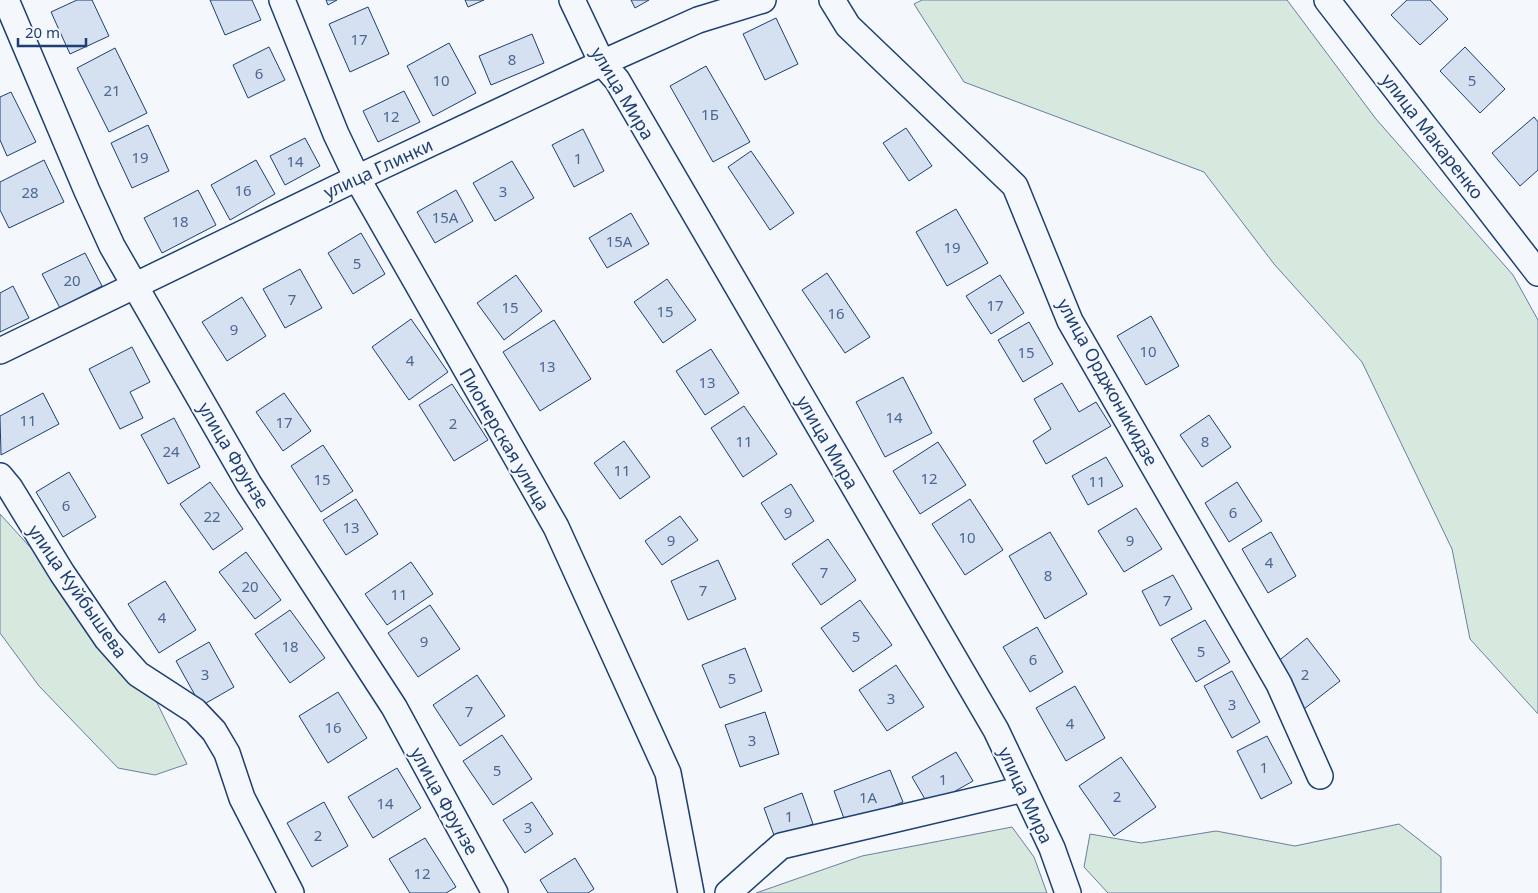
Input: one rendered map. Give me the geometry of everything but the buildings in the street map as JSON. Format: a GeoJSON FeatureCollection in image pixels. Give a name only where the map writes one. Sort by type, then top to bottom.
{"type":"FeatureCollection","features":[{"type":"Feature","properties":{"kind":"street","name":"улица Фрунзе"},"geometry":{"type":"LineString","coordinates":[[6,0],[112,246],[249,484],[394,707],[495,893]]}},
{"type":"Feature","properties":{"kind":"street","name":"Пионерская улица"},"geometry":{"type":"LineString","coordinates":[[282,0],[336,134],[357,178],[556,528],[668,773],[691,893]]}},
{"type":"Feature","properties":{"kind":"street","name":"улица Мира"},"geometry":{"type":"LineString","coordinates":[[572,0],[602,63],[617,80],[996,730],[1052,848],[1068,893]]}},
{"type":"Feature","properties":{"kind":"street","name":"улица Глинки"},"geometry":{"type":"LineString","coordinates":[[0,351],[357,178],[602,63],[698,20],[763,0]]}},
{"type":"Feature","properties":{"kind":"street","name":"улица Орджоникидзе"},"geometry":{"type":"LineString","coordinates":[[832,0],[848,26],[1015,186],[1070,321],[1279,684],[1320,776]]}},
{"type":"Feature","properties":{"kind":"street","name":"улица Макаренко"},"geometry":{"type":"LineString","coordinates":[[1327,0],[1538,273]]}},
{"type":"Feature","properties":{"kind":"street","name":"улица Куйбышева"},"geometry":{"type":"LineString","coordinates":[[0,476],[10,488],[62,574],[107,639],[138,674],[195,711],[214,732],[227,754],[242,798],[292,893]]}},
{"type":"Feature","properties":{"kind":"street"},"geometry":{"type":"LineString","coordinates":[[728,893],[780,846],[1024,789]]}},
{"type":"Feature","properties":{"kind":"shaded area"},"geometry":{"type":"Polygon","coordinates":[[[922,0],[1287,0],[1376,119],[1513,275],[1538,320],[1538,714],[1470,639],[1452,549],[1362,362],[1274,264],[1204,172],[964,82],[914,4],[922,0]]]}},
{"type":"Feature","properties":{"kind":"shaded area"},"geometry":{"type":"Polygon","coordinates":[[[0,514],[140,668],[187,764],[155,775],[118,768],[39,686],[0,633],[0,514]]]}},
{"type":"Feature","properties":{"kind":"shaded area"},"geometry":{"type":"Polygon","coordinates":[[[1399,824],[1441,857],[1441,893],[1108,893],[1084,867],[1090,834],[1141,843],[1216,831],[1295,846],[1399,824]]]}},
{"type":"Feature","properties":{"kind":"shaded area"},"geometry":{"type":"Polygon","coordinates":[[[1012,827],[1034,857],[1047,893],[756,893],[862,856],[1012,827]]]}}]}
